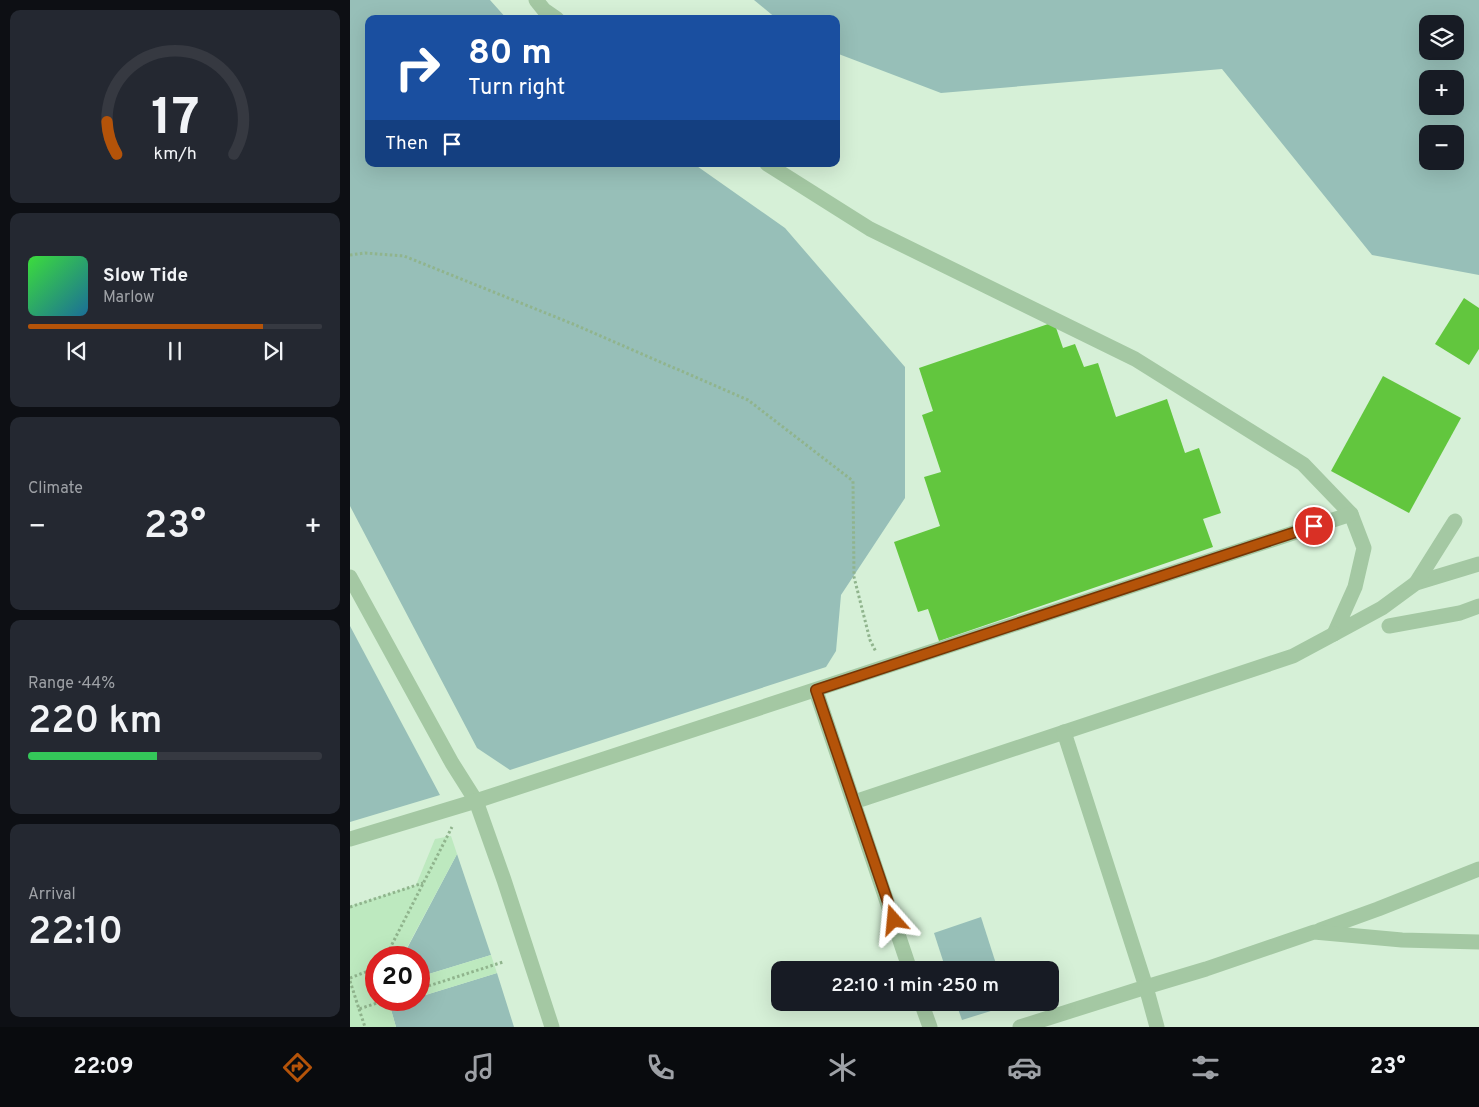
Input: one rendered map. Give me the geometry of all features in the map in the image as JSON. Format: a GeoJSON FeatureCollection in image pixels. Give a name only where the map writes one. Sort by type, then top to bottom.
{"type":"FeatureCollection","features":[{"type":"Feature","properties":{"kind":"lane"},"geometry":{"type":"LineString","coordinates":[[536,0],[544,10],[551,15]]}},
{"type":"Feature","properties":{"kind":"lane"},"geometry":{"type":"LineString","coordinates":[[771,167],[870,229],[1135,360],[1303,464],[1352,514],[1364,548],[1355,587],[1334,634]]}},
{"type":"Feature","properties":{"kind":"lane"},"geometry":{"type":"LineString","coordinates":[[350,839],[476,801],[1352,514]]}},
{"type":"Feature","properties":{"kind":"lane"},"geometry":{"type":"LineString","coordinates":[[1416,583],[1455,521]]}},
{"type":"Feature","properties":{"kind":"lane"},"geometry":{"type":"LineString","coordinates":[[854,802],[1293,656],[1382,608],[1416,583],[1479,564]]}},
{"type":"Feature","properties":{"kind":"lane"},"geometry":{"type":"LineString","coordinates":[[350,577],[452,763],[476,801],[552,1027]]}},
{"type":"Feature","properties":{"kind":"lane"},"geometry":{"type":"LineString","coordinates":[[1389,626],[1460,613],[1479,606]]}},
{"type":"Feature","properties":{"kind":"lane"},"geometry":{"type":"LineString","coordinates":[[816,690],[907,961]]}},
{"type":"Feature","properties":{"kind":"lane"},"geometry":{"type":"LineString","coordinates":[[1064,732],[1146,987],[1157,1027]]}},
{"type":"Feature","properties":{"kind":"lane"},"geometry":{"type":"LineString","coordinates":[[1020,1027],[1206,969],[1314,932],[1479,869]]}},
{"type":"Feature","properties":{"kind":"lane"},"geometry":{"type":"LineString","coordinates":[[1314,932],[1402,940],[1479,942]]}},
{"type":"Feature","properties":{"kind":"lane"},"geometry":{"type":"LineString","coordinates":[[924,1011],[930,1027]]}},
{"type":"Feature","properties":{"kind":"path"},"geometry":{"type":"LineString","coordinates":[[350,254],[365,253],[404,256],[573,324],[748,400],[853,481],[854,577],[870,640],[884,668]]}},
{"type":"Feature","properties":{"kind":"path"},"geometry":{"type":"LineString","coordinates":[[391,946],[456,820]]}},
{"type":"Feature","properties":{"kind":"path"},"geometry":{"type":"LineString","coordinates":[[350,907],[423,883]]}},
{"type":"Feature","properties":{"kind":"path"},"geometry":{"type":"LineString","coordinates":[[430,985],[503,962]]}},
{"type":"Feature","properties":{"kind":"path"},"geometry":{"type":"LineString","coordinates":[[350,978],[365,972]]}},
{"type":"Feature","properties":{"kind":"path"},"geometry":{"type":"LineString","coordinates":[[350,982],[365,1027]]}},
{"type":"Feature","properties":{"kind":"path"},"geometry":{"type":"LineString","coordinates":[[359,1009],[365,1007]]}},
{"type":"Feature","properties":{"kind":"shaded area"},"geometry":{"type":"Polygon","coordinates":[[[350,0],[490,0],[503,15],[365,15],[365,167],[698,167],[785,228],[905,367],[905,498],[841,595],[836,651],[826,667],[510,770],[477,748],[350,506],[350,0]]]}},
{"type":"Feature","properties":{"kind":"shaded area"},"geometry":{"type":"Polygon","coordinates":[[[754,0],[1479,0],[1479,275],[1372,255],[1222,69],[941,93],[840,55],[840,15],[772,15],[754,0]]]}},
{"type":"Feature","properties":{"kind":"shaded area"},"geometry":{"type":"Polygon","coordinates":[[[350,626],[440,795],[350,822],[350,626]]]}},
{"type":"Feature","properties":{"kind":"shaded area"},"geometry":{"type":"Polygon","coordinates":[[[451,836],[457,854],[408,946],[365,946],[365,1011],[391,1011],[396,1027],[350,1027],[350,906],[416,885],[435,839],[451,836]]]}},
{"type":"Feature","properties":{"kind":"shaded area"},"geometry":{"type":"Polygon","coordinates":[[[457,854],[491,955],[430,974],[430,946],[408,946],[457,854]]]}},
{"type":"Feature","properties":{"kind":"shaded area"},"geometry":{"type":"Polygon","coordinates":[[[981,917],[995,961],[943,961],[934,933],[981,917]]]}},
{"type":"Feature","properties":{"kind":"shaded area"},"geometry":{"type":"Polygon","coordinates":[[[491,955],[497,973],[430,994],[430,974],[491,955]]]}},
{"type":"Feature","properties":{"kind":"shaded area"},"geometry":{"type":"Polygon","coordinates":[[[497,973],[514,1027],[396,1027],[391,1011],[430,1011],[430,994],[497,973]]]}},
{"type":"Feature","properties":{"kind":"shaded area"},"geometry":{"type":"Polygon","coordinates":[[[959,1011],[991,1011],[962,1020],[959,1011]]]}},
{"type":"Feature","properties":{"kind":"building"},"geometry":{"type":"Polygon","coordinates":[[[1464,298],[1479,308],[1479,349],[1469,365],[1435,344],[1464,298]]]}},
{"type":"Feature","properties":{"kind":"building"},"geometry":{"type":"Polygon","coordinates":[[[1054,322],[1063,348],[1075,344],[1084,367],[1098,363],[1116,417],[1167,399],[1185,453],[1199,448],[1221,513],[1203,519],[1213,547],[939,641],[928,609],[918,612],[894,542],[940,526],[924,477],[941,472],[922,415],[933,411],[919,368],[1054,322]]]}},
{"type":"Feature","properties":{"kind":"building"},"geometry":{"type":"Polygon","coordinates":[[[1383,376],[1461,418],[1409,513],[1331,471],[1383,376]]]}},
{"type":"Feature","properties":{"kind":"route"},"geometry":{"type":"LineString","coordinates":[[894,920],[816,690],[1314,526]]}}]}
